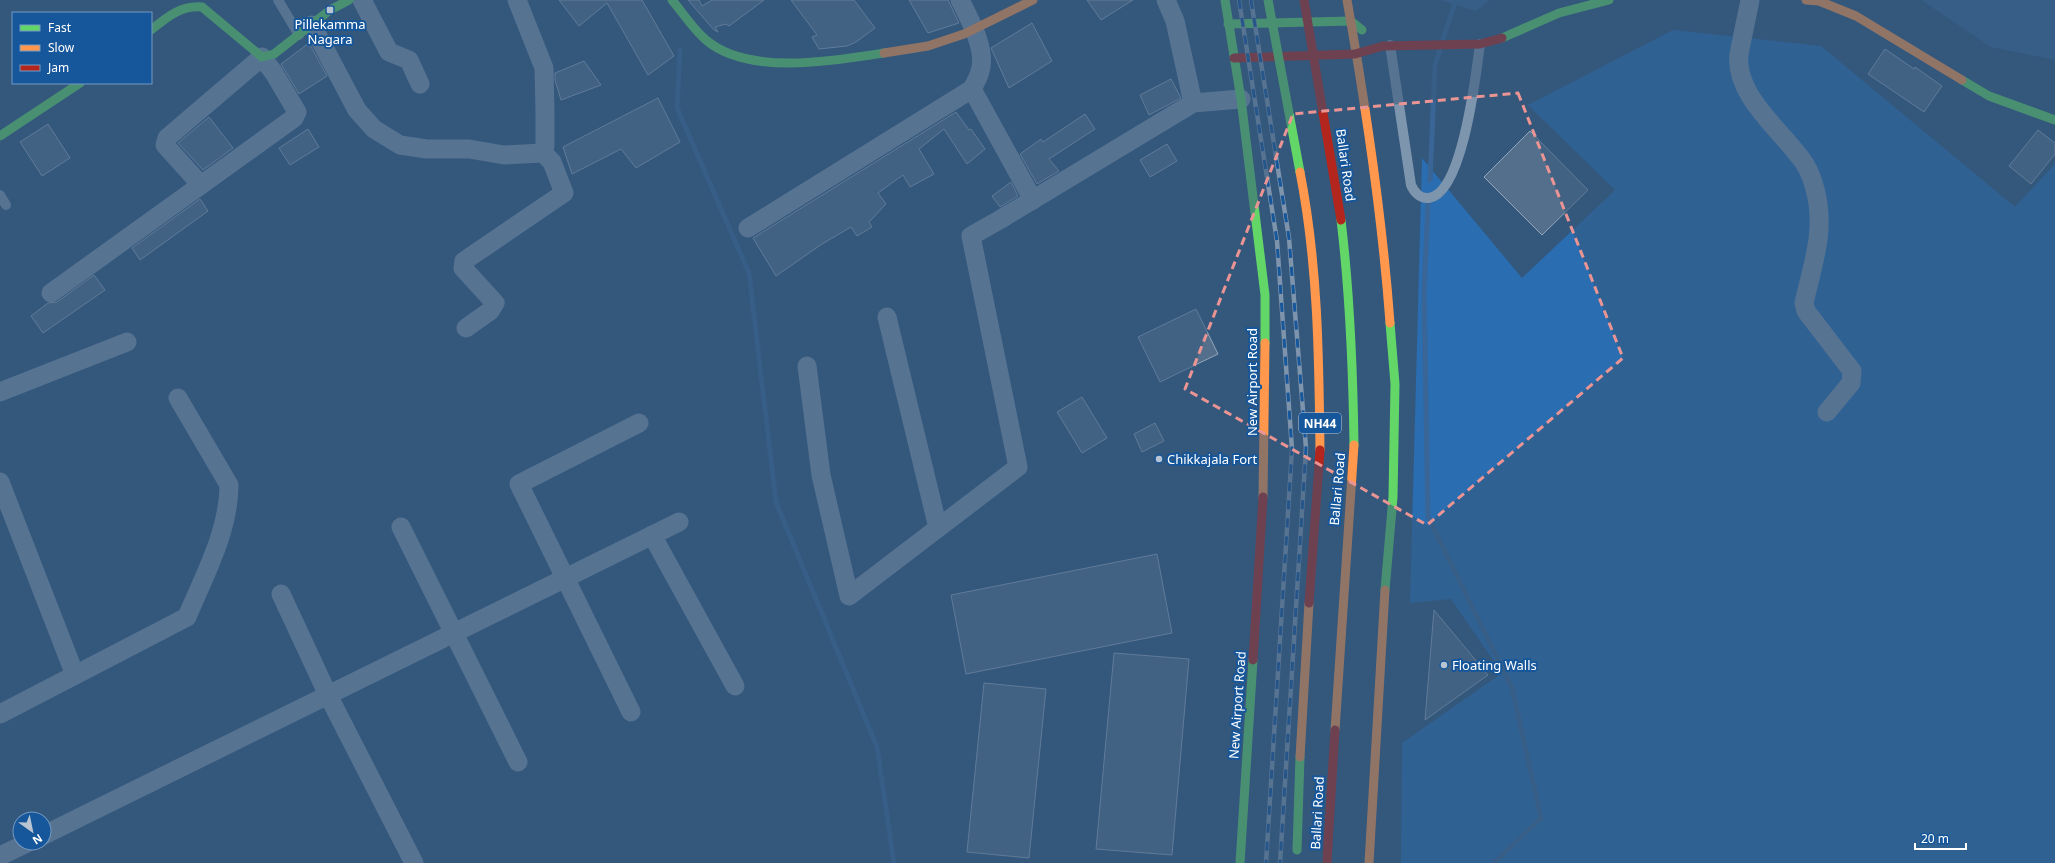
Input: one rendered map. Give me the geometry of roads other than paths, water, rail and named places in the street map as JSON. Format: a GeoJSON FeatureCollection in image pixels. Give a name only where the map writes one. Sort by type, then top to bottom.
{"type":"FeatureCollection","features":[{"type":"Feature","properties":{"kind":"main road"},"geometry":{"type":"LineString","coordinates":[[152,29],[172,13],[191,5],[202,7],[262,57],[274,54],[330,10],[349,0]]}},
{"type":"Feature","properties":{"kind":"main road"},"geometry":{"type":"LineString","coordinates":[[672,0],[706,40],[737,57],[790,64],[852,58],[928,46],[964,34],[1033,0]]}},
{"type":"Feature","properties":{"kind":"main road","name":"New Airport Road"},"geometry":{"type":"LineString","coordinates":[[1225,0],[1241,99],[1265,296],[1264,485],[1240,863]]}},
{"type":"Feature","properties":{"kind":"main road","name":"Ballari Road"},"geometry":{"type":"LineString","coordinates":[[1268,0],[1305,197],[1318,321],[1320,454],[1304,664],[1297,853]]}},
{"type":"Feature","properties":{"kind":"main road","name":"Ballari Road"},"geometry":{"type":"LineString","coordinates":[[1304,0],[1338,195],[1348,278],[1353,364],[1354,446],[1327,863]]}},
{"type":"Feature","properties":{"kind":"main road"},"geometry":{"type":"LineString","coordinates":[[1347,0],[1355,54],[1367,114],[1386,262],[1395,384],[1393,497],[1382,629],[1369,863]]}},
{"type":"Feature","properties":{"kind":"main road"},"geometry":{"type":"LineString","coordinates":[[1234,58],[1355,54],[1387,46],[1480,44],[1496,40],[1559,13],[1609,0]]}},
{"type":"Feature","properties":{"kind":"main road"},"geometry":{"type":"LineString","coordinates":[[1806,0],[1819,2],[1856,16],[1989,96],[2055,120]]}},
{"type":"Feature","properties":{"kind":"main road"},"geometry":{"type":"LineString","coordinates":[[1228,24],[1351,21],[1387,46]]}},
{"type":"Feature","properties":{"kind":"main road"},"geometry":{"type":"LineString","coordinates":[[0,136],[78,84]]}},
{"type":"Feature","properties":{"kind":"street"},"geometry":{"type":"LineString","coordinates":[[362,0],[389,52],[409,60],[420,84]]}},
{"type":"Feature","properties":{"kind":"street"},"geometry":{"type":"LineString","coordinates":[[517,0],[544,68],[545,132],[543,153]]}},
{"type":"Feature","properties":{"kind":"street"},"geometry":{"type":"LineString","coordinates":[[748,228],[972,89],[981,71],[980,53],[974,28],[960,0]]}},
{"type":"Feature","properties":{"kind":"street"},"geometry":{"type":"LineString","coordinates":[[1166,0],[1175,21],[1193,103]]}},
{"type":"Feature","properties":{"kind":"street"},"geometry":{"type":"LineString","coordinates":[[1750,0],[1739,54],[1738,63],[1740,72],[1752,97],[1770,123],[1799,156],[1809,172],[1818,208],[1819,226],[1818,247],[1804,303],[1806,311],[1852,371],[1851,383],[1827,412]]}},
{"type":"Feature","properties":{"kind":"street"},"geometry":{"type":"LineString","coordinates":[[305,30],[357,110],[374,129],[400,145],[426,149],[469,149],[504,154],[543,153],[552,162],[564,193],[464,261],[463,268],[495,303],[490,311],[466,328]]}},
{"type":"Feature","properties":{"kind":"street"},"geometry":{"type":"LineString","coordinates":[[51,293],[201,185],[294,118],[297,112],[274,73],[262,57],[167,138],[165,145],[201,185]]}},
{"type":"Feature","properties":{"kind":"street"},"geometry":{"type":"LineString","coordinates":[[972,89],[1033,200]]}},
{"type":"Feature","properties":{"kind":"street"},"geometry":{"type":"LineString","coordinates":[[807,366],[821,475],[849,596],[1018,467],[970,236],[1033,200],[1193,103],[1241,99]]}},
{"type":"Feature","properties":{"kind":"street"},"geometry":{"type":"LineString","coordinates":[[887,317],[938,528]]}},
{"type":"Feature","properties":{"kind":"street"},"geometry":{"type":"LineString","coordinates":[[0,392],[127,342]]}},
{"type":"Feature","properties":{"kind":"street"},"geometry":{"type":"LineString","coordinates":[[0,714],[187,617],[223,525],[229,500],[229,485],[178,398]]}},
{"type":"Feature","properties":{"kind":"street"},"geometry":{"type":"LineString","coordinates":[[631,712],[564,579],[519,484],[639,423]]}},
{"type":"Feature","properties":{"kind":"street"},"geometry":{"type":"LineString","coordinates":[[0,482],[75,675]]}},
{"type":"Feature","properties":{"kind":"street"},"geometry":{"type":"LineString","coordinates":[[52,831],[679,522]]}},
{"type":"Feature","properties":{"kind":"street"},"geometry":{"type":"LineString","coordinates":[[402,527],[518,762]]}},
{"type":"Feature","properties":{"kind":"street"},"geometry":{"type":"LineString","coordinates":[[652,535],[735,686]]}},
{"type":"Feature","properties":{"kind":"street"},"geometry":{"type":"LineString","coordinates":[[281,594],[328,695],[414,863]]}},
{"type":"Feature","properties":{"kind":"street"},"geometry":{"type":"LineString","coordinates":[[0,856],[12,850]]}},
{"type":"Feature","properties":{"kind":"lane"},"geometry":{"type":"LineString","coordinates":[[278,0],[305,30]]}},
{"type":"Feature","properties":{"kind":"lane"},"geometry":{"type":"LineString","coordinates":[[1387,46],[1411,185],[1419,196],[1426,199],[1435,197],[1445,188],[1456,163],[1474,96],[1480,44]]}},
{"type":"Feature","properties":{"kind":"lane"},"geometry":{"type":"LineString","coordinates":[[0,195],[6,205]]}},
{"type":"Feature","properties":{"kind":"waterway"},"geometry":{"type":"LineString","coordinates":[[1443,39],[1456,0]]}},
{"type":"Feature","properties":{"kind":"waterway"},"geometry":{"type":"LineString","coordinates":[[680,50],[677,108],[749,273],[776,502],[877,747],[894,863]]}},
{"type":"Feature","properties":{"kind":"waterway"},"geometry":{"type":"LineString","coordinates":[[1430,180],[1435,65],[1440,50]]}},
{"type":"Feature","properties":{"kind":"waterway"},"geometry":{"type":"LineString","coordinates":[[1428,204],[1424,294],[1428,517],[1512,688],[1541,818],[1494,863]]}},
{"type":"Feature","properties":{"kind":"railway"},"geometry":{"type":"LineString","coordinates":[[1239,0],[1277,241],[1292,449],[1266,863]]}},
{"type":"Feature","properties":{"kind":"railway"},"geometry":{"type":"LineString","coordinates":[[1251,0],[1289,238],[1306,448],[1280,863]]}},
{"type":"Feature","properties":{"kind":"place","name":"Pillekamma Nagara"},"geometry":{"type":"Point","coordinates":[330,10]}},
{"type":"Feature","properties":{"kind":"place","name":"Chikkajala Fort"},"geometry":{"type":"Point","coordinates":[1159,459]}},
{"type":"Feature","properties":{"kind":"place","name":"Floating Walls"},"geometry":{"type":"Point","coordinates":[1444,665]}}]}
